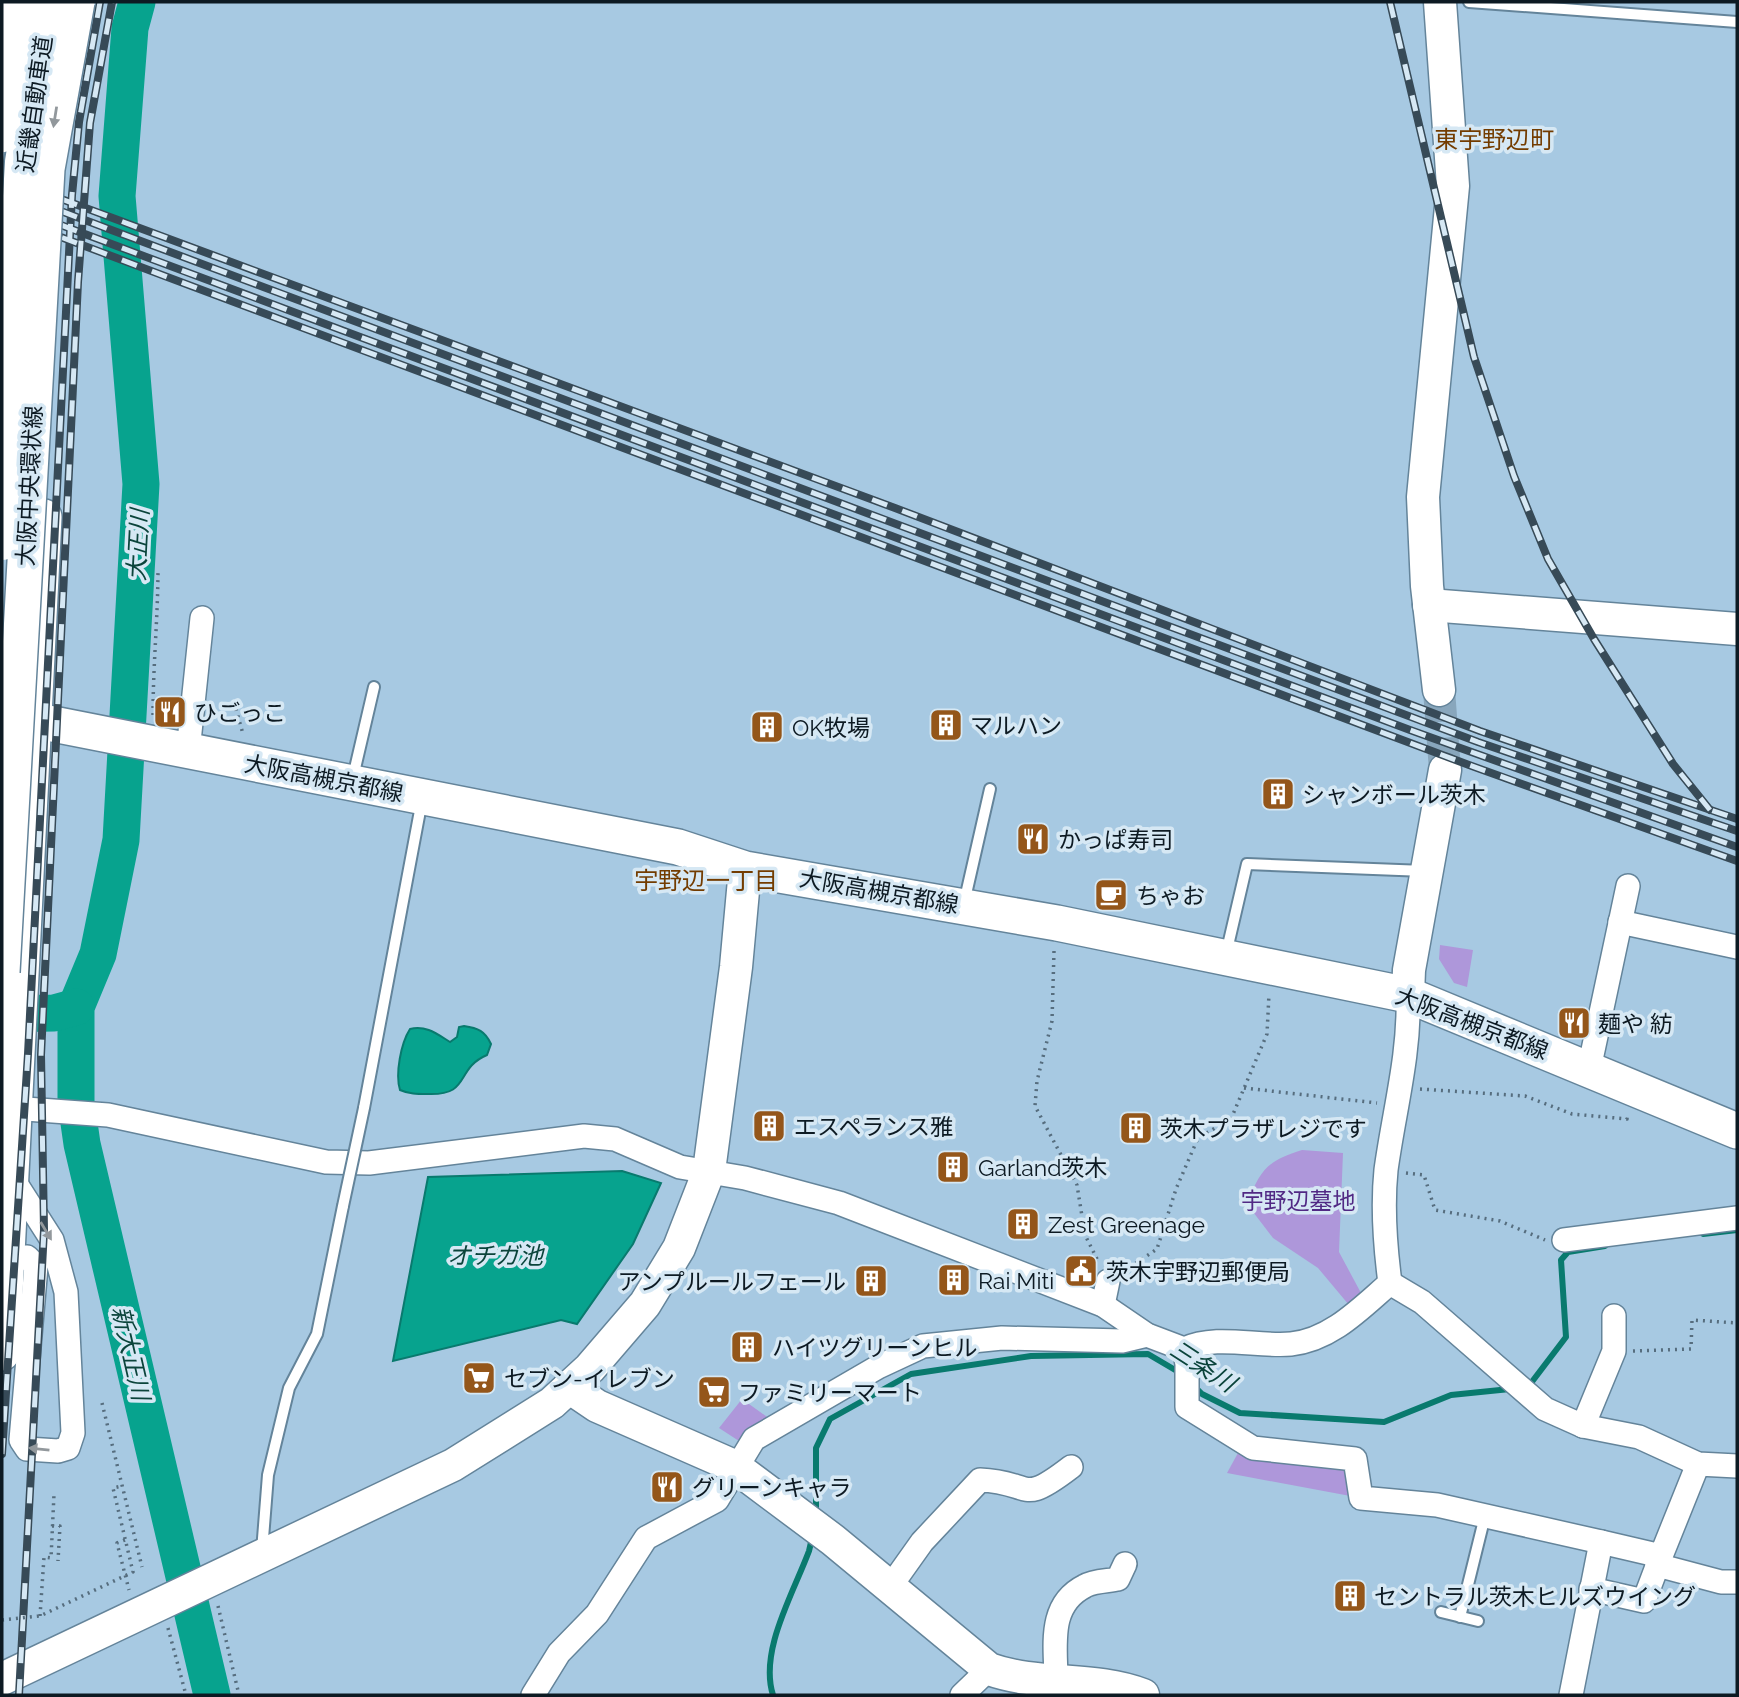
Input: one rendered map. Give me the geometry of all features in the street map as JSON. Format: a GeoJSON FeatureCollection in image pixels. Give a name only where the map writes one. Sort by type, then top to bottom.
{"type":"FeatureCollection","features":[{"type":"Feature","properties":{"kind":"highway","name":"近畿自動車道"},"geometry":{"type":"LineString","coordinates":[[2,133],[20,2]]}},
{"type":"Feature","properties":{"kind":"highway","name":"近畿自動車道"},"geometry":{"type":"LineString","coordinates":[[2,541],[24,162],[50,2]]}},
{"type":"Feature","properties":{"kind":"main road","name":"大阪中央環状線"},"geometry":{"type":"LineString","coordinates":[[12,972],[47,169],[77,2]]}},
{"type":"Feature","properties":{"kind":"main road"},"geometry":{"type":"LineString","coordinates":[[2,56],[47,63],[69,55],[78,42],[88,2]]}},
{"type":"Feature","properties":{"kind":"main road"},"geometry":{"type":"LineString","coordinates":[[2,320],[10,320],[32,334],[52,361],[18,717],[12,972],[16,1051],[2,1353]]}},
{"type":"Feature","properties":{"kind":"main road","name":"大阪高槻京都線"},"geometry":{"type":"LineString","coordinates":[[18,717],[93,731],[152,732],[188,751],[678,847],[745,869],[964,906],[1408,995],[1737,1131]]}},
{"type":"Feature","properties":{"kind":"street"},"geometry":{"type":"LineString","coordinates":[[1439,690],[1429,605],[1423,497],[1453,186],[1440,2]]}},
{"type":"Feature","properties":{"kind":"street"},"geometry":{"type":"LineString","coordinates":[[1429,605],[1737,629]]}},
{"type":"Feature","properties":{"kind":"street"},"geometry":{"type":"LineString","coordinates":[[188,751],[202,618]]}},
{"type":"Feature","properties":{"kind":"street"},"geometry":{"type":"LineString","coordinates":[[1390,1283],[1383,1224],[1386,1171],[1409,1021],[1409,970],[1445,770]]}},
{"type":"Feature","properties":{"kind":"street"},"geometry":{"type":"LineString","coordinates":[[2,1679],[168,1614],[209,1581],[453,1465],[552,1403],[569,1387],[645,1304],[679,1248],[709,1171],[736,967],[745,869]]}},
{"type":"Feature","properties":{"kind":"street"},"geometry":{"type":"LineString","coordinates":[[1589,1069],[1628,887]]}},
{"type":"Feature","properties":{"kind":"street"},"geometry":{"type":"LineString","coordinates":[[1620,922],[1737,947]]}},
{"type":"Feature","properties":{"kind":"street"},"geometry":{"type":"LineString","coordinates":[[12,1108],[108,1115],[326,1162],[369,1163],[584,1136],[615,1139],[680,1167],[709,1171],[839,1203],[1103,1305],[1185,1357]]}},
{"type":"Feature","properties":{"kind":"street"},"geometry":{"type":"LineString","coordinates":[[5,1268],[18,1258],[27,1257],[36,1266],[21,1440],[27,1449],[58,1451],[68,1448],[73,1433],[66,1292],[52,1240],[9,1173]]}},
{"type":"Feature","properties":{"kind":"street"},"geometry":{"type":"LineString","coordinates":[[1564,1240],[1737,1218]]}},
{"type":"Feature","properties":{"kind":"street"},"geometry":{"type":"LineString","coordinates":[[1103,1305],[1108,1281]]}},
{"type":"Feature","properties":{"kind":"street"},"geometry":{"type":"LineString","coordinates":[[1390,1283],[1339,1327],[1293,1344],[1200,1342],[1185,1357],[1187,1407],[1253,1448],[1355,1460],[1361,1498],[1437,1505],[1601,1542],[1721,1582],[1737,1581]]}},
{"type":"Feature","properties":{"kind":"street"},"geometry":{"type":"LineString","coordinates":[[1390,1283],[1422,1302],[1545,1409],[1583,1426],[1639,1437],[1698,1464],[1737,1466]]}},
{"type":"Feature","properties":{"kind":"street"},"geometry":{"type":"LineString","coordinates":[[1583,1426],[1614,1351],[1614,1316]]}},
{"type":"Feature","properties":{"kind":"street"},"geometry":{"type":"LineString","coordinates":[[533,1695],[559,1653],[597,1614],[646,1538],[716,1500],[729,1482],[734,1466],[754,1439],[878,1367],[923,1346],[1002,1338],[1122,1341],[1147,1335]]}},
{"type":"Feature","properties":{"kind":"street"},"geometry":{"type":"LineString","coordinates":[[569,1387],[597,1406],[734,1466],[833,1540],[989,1669],[1012,1677],[1124,1688],[1143,1695]]}},
{"type":"Feature","properties":{"kind":"street"},"geometry":{"type":"LineString","coordinates":[[1591,1588],[1644,1601],[1698,1464]]}},
{"type":"Feature","properties":{"kind":"street"},"geometry":{"type":"LineString","coordinates":[[890,1587],[922,1542],[980,1480],[999,1480],[1029,1492],[1044,1488],[1071,1467]]}},
{"type":"Feature","properties":{"kind":"street"},"geometry":{"type":"LineString","coordinates":[[1571,1695],[1601,1542]]}},
{"type":"Feature","properties":{"kind":"street"},"geometry":{"type":"LineString","coordinates":[[1056,1681],[1055,1620],[1068,1600],[1085,1585],[1118,1579],[1125,1563]]}},
{"type":"Feature","properties":{"kind":"street"},"geometry":{"type":"LineString","coordinates":[[962,1695],[989,1669]]}},
{"type":"Feature","properties":{"kind":"lane"},"geometry":{"type":"LineString","coordinates":[[1469,2],[1737,22]]}},
{"type":"Feature","properties":{"kind":"lane"},"geometry":{"type":"LineString","coordinates":[[352,783],[374,687]]}},
{"type":"Feature","properties":{"kind":"lane"},"geometry":{"type":"LineString","coordinates":[[964,906],[990,789]]}},
{"type":"Feature","properties":{"kind":"lane"},"geometry":{"type":"LineString","coordinates":[[262,1556],[268,1475],[289,1388],[317,1334],[364,1108],[423,797]]}},
{"type":"Feature","properties":{"kind":"lane"},"geometry":{"type":"LineString","coordinates":[[1226,957],[1247,864],[1428,871]]}},
{"type":"Feature","properties":{"kind":"lane"},"geometry":{"type":"LineString","coordinates":[[1460,1617],[1485,1516]]}},
{"type":"Feature","properties":{"kind":"lane"},"geometry":{"type":"LineString","coordinates":[[1441,1612],[1478,1621]]}},
{"type":"Feature","properties":{"kind":"path"},"geometry":{"type":"LineString","coordinates":[[152,732],[152,653],[158,610],[158,568]]}},
{"type":"Feature","properties":{"kind":"path"},"geometry":{"type":"LineString","coordinates":[[233,702],[244,736]]}},
{"type":"Feature","properties":{"kind":"path"},"geometry":{"type":"LineString","coordinates":[[1054,945],[1052,1021],[1037,1081],[1035,1106],[1077,1185],[1085,1235],[1108,1281],[1157,1249],[1176,1189],[1198,1138],[1231,1119],[1267,1034],[1269,987]]}},
{"type":"Feature","properties":{"kind":"path"},"geometry":{"type":"LineString","coordinates":[[1244,1088],[1399,1097],[1525,1096],[1572,1114],[1627,1119],[1628,1110]]}},
{"type":"Feature","properties":{"kind":"path"},"geometry":{"type":"LineString","coordinates":[[1386,1171],[1424,1175],[1435,1210],[1500,1221],[1543,1241],[1564,1240]]}},
{"type":"Feature","properties":{"kind":"path"},"geometry":{"type":"LineString","coordinates":[[1614,1351],[1691,1349],[1692,1320],[1737,1323]]}},
{"type":"Feature","properties":{"kind":"path"},"geometry":{"type":"LineString","coordinates":[[102,1403],[142,1567]]}},
{"type":"Feature","properties":{"kind":"path"},"geometry":{"type":"LineString","coordinates":[[2,1620],[40,1616],[133,1572],[113,1488],[122,1486]]}},
{"type":"Feature","properties":{"kind":"path"},"geometry":{"type":"LineString","coordinates":[[40,1616],[43,1557],[51,1558],[54,1494]]}},
{"type":"Feature","properties":{"kind":"path"},"geometry":{"type":"LineString","coordinates":[[52,1526],[60,1526],[58,1561]]}},
{"type":"Feature","properties":{"kind":"path"},"geometry":{"type":"LineString","coordinates":[[125,1540],[117,1542],[129,1590]]}},
{"type":"Feature","properties":{"kind":"path"},"geometry":{"type":"LineString","coordinates":[[209,1581],[239,1695]]}},
{"type":"Feature","properties":{"kind":"path"},"geometry":{"type":"LineString","coordinates":[[168,1614],[186,1695]]}},
{"type":"Feature","properties":{"kind":"green space"},"geometry":{"type":"Polygon","coordinates":[[[1440,945],[1473,950],[1467,987],[1454,983],[1439,959],[1440,945]]]}},
{"type":"Feature","properties":{"kind":"green space","name":"宇野辺墓地"},"geometry":{"type":"Polygon","coordinates":[[[1302,1150],[1343,1153],[1339,1252],[1361,1293],[1349,1305],[1318,1268],[1273,1238],[1247,1204],[1256,1183],[1272,1163],[1302,1150]]]}},
{"type":"Feature","properties":{"kind":"green space"},"geometry":{"type":"Polygon","coordinates":[[[742,1399],[770,1419],[755,1427],[739,1441],[719,1428],[742,1399]]]}},
{"type":"Feature","properties":{"kind":"green space"},"geometry":{"type":"Polygon","coordinates":[[[1244,1442],[1355,1459],[1361,1498],[1227,1473],[1244,1442]]]}},
{"type":"Feature","properties":{"kind":"water"},"geometry":{"type":"Polygon","coordinates":[[[459,1027],[481,1031],[491,1044],[487,1055],[470,1067],[457,1086],[451,1091],[441,1093],[416,1094],[400,1090],[400,1059],[410,1029],[426,1029],[450,1042],[457,1037],[459,1027]]]}},
{"type":"Feature","properties":{"kind":"water","name":"オチガ池"},"geometry":{"type":"Polygon","coordinates":[[[622,1171],[661,1183],[633,1244],[577,1324],[561,1320],[393,1361],[428,1177],[622,1171]]]}},
{"type":"Feature","properties":{"kind":"waterway","name":"大正川"},"geometry":{"type":"LineString","coordinates":[[137,2],[130,28],[117,196],[141,484],[121,840],[98,954],[76,1007],[76,1102],[82,1144],[212,1695]]}},
{"type":"Feature","properties":{"kind":"waterway","name":"大正川"},"geometry":{"type":"LineString","coordinates":[[2,1014],[54,1013],[76,1007]]}},
{"type":"Feature","properties":{"kind":"waterway","name":"三条川"},"geometry":{"type":"LineString","coordinates":[[1703,1234],[1737,1230]]}},
{"type":"Feature","properties":{"kind":"waterway","name":"三条川"},"geometry":{"type":"LineString","coordinates":[[1528,1387],[1566,1337],[1561,1260],[1568,1252],[1605,1246]]}},
{"type":"Feature","properties":{"kind":"waterway","name":"三条川"},"geometry":{"type":"LineString","coordinates":[[816,1513],[816,1448],[830,1419],[911,1374],[1031,1356],[1148,1354],[1182,1374]]}},
{"type":"Feature","properties":{"kind":"waterway","name":"三条川"},"geometry":{"type":"LineString","coordinates":[[1195,1387],[1202,1394],[1240,1413],[1384,1422],[1451,1395],[1510,1389]]}},
{"type":"Feature","properties":{"kind":"waterway","name":"三条川"},"geometry":{"type":"LineString","coordinates":[[773,1695],[770,1660],[774,1641],[812,1538]]}},
{"type":"Feature","properties":{"kind":"tunnel"},"geometry":{"type":"LineString","coordinates":[[1439,690],[1445,770]]}},
{"type":"Feature","properties":{"kind":"railway"},"geometry":{"type":"LineString","coordinates":[[2,1454],[28,1054],[72,195],[79,122],[100,2]]}},
{"type":"Feature","properties":{"kind":"railway"},"geometry":{"type":"LineString","coordinates":[[19,1695],[44,1230],[41,1055],[78,282],[90,123],[112,2]]}},
{"type":"Feature","properties":{"kind":"railway"},"geometry":{"type":"LineString","coordinates":[[1390,2],[1474,357],[1514,476],[1548,559],[1594,639],[1673,764],[1710,810]]}},
{"type":"Feature","properties":{"kind":"railway"},"geometry":{"type":"LineString","coordinates":[[2,177],[895,508],[1480,731],[1737,819]]}},
{"type":"Feature","properties":{"kind":"railway"},"geometry":{"type":"LineString","coordinates":[[2,189],[1478,742],[1737,831]]}},
{"type":"Feature","properties":{"kind":"railway"},"geometry":{"type":"LineString","coordinates":[[2,203],[1410,730],[1737,847]]}},
{"type":"Feature","properties":{"kind":"railway"},"geometry":{"type":"LineString","coordinates":[[2,215],[1469,765],[1737,861]]}},
{"type":"Feature","properties":{"kind":"place","name":"ひごっこ"},"geometry":{"type":"Point","coordinates":[170,712]}},
{"type":"Feature","properties":{"kind":"place","name":"マルハン"},"geometry":{"type":"Point","coordinates":[946,725]}},
{"type":"Feature","properties":{"kind":"place","name":"OK牧場"},"geometry":{"type":"Point","coordinates":[767,727]}},
{"type":"Feature","properties":{"kind":"place","name":"シャンボール茨木"},"geometry":{"type":"Point","coordinates":[1278,794]}},
{"type":"Feature","properties":{"kind":"place","name":"かっぱ寿司"},"geometry":{"type":"Point","coordinates":[1033,839]}},
{"type":"Feature","properties":{"kind":"place","name":"ちゃお"},"geometry":{"type":"Point","coordinates":[1111,895]}},
{"type":"Feature","properties":{"kind":"place","name":"麺や 紡"},"geometry":{"type":"Point","coordinates":[1574,1023]}},
{"type":"Feature","properties":{"kind":"place","name":"エスペランス雅"},"geometry":{"type":"Point","coordinates":[769,1126]}},
{"type":"Feature","properties":{"kind":"place","name":"茨木プラザレジです"},"geometry":{"type":"Point","coordinates":[1136,1128]}},
{"type":"Feature","properties":{"kind":"place","name":"Garland茨木"},"geometry":{"type":"Point","coordinates":[953,1167]}},
{"type":"Feature","properties":{"kind":"place","name":"Zest Greenage"},"geometry":{"type":"Point","coordinates":[1023,1224]}},
{"type":"Feature","properties":{"kind":"place","name":"茨木宇野辺郵便局"},"geometry":{"type":"Point","coordinates":[1081,1271]}},
{"type":"Feature","properties":{"kind":"place","name":"Rai Miti"},"geometry":{"type":"Point","coordinates":[954,1280]}},
{"type":"Feature","properties":{"kind":"place","name":"アンプルールフェール"},"geometry":{"type":"Point","coordinates":[871,1281]}},
{"type":"Feature","properties":{"kind":"place","name":"ハイツグリーンヒル"},"geometry":{"type":"Point","coordinates":[747,1347]}},
{"type":"Feature","properties":{"kind":"place","name":"セブン-イレブン"},"geometry":{"type":"Point","coordinates":[479,1378]}},
{"type":"Feature","properties":{"kind":"place","name":"ファミリーマート"},"geometry":{"type":"Point","coordinates":[714,1392]}},
{"type":"Feature","properties":{"kind":"place","name":"グリーンキャラ"},"geometry":{"type":"Point","coordinates":[667,1487]}},
{"type":"Feature","properties":{"kind":"place","name":"セントラル茨木ヒルズウイング"},"geometry":{"type":"Point","coordinates":[1350,1596]}},
{"type":"Feature","properties":{"kind":"district","name":"東宇野辺町"},"geometry":{"type":"Point","coordinates":[1494,139]}},
{"type":"Feature","properties":{"kind":"district","name":"宇野辺一丁目"},"geometry":{"type":"Point","coordinates":[706,880]}},
{"type":"Feature","properties":{"kind":"water label","name":"新大正川"},"geometry":{"type":"Point","coordinates":[131,1353]}}]}
